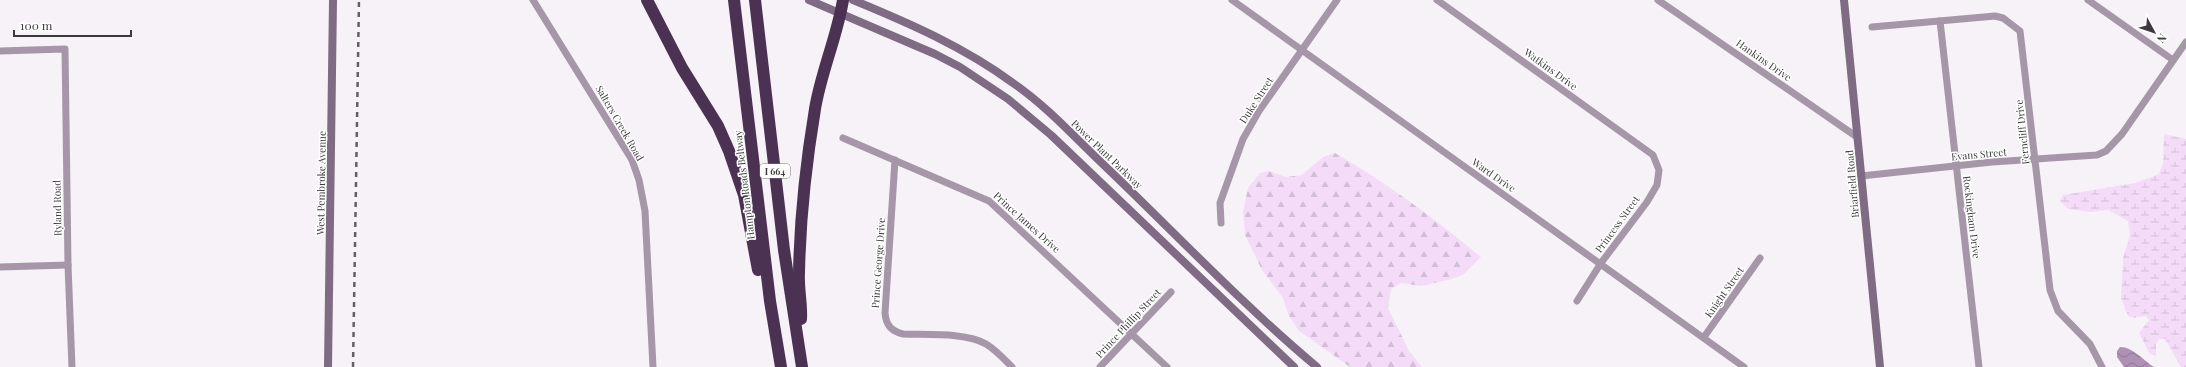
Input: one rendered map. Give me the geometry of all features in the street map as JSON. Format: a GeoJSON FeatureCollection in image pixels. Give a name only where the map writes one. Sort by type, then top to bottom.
{"type":"FeatureCollection","features":[{"type":"Feature","properties":{"kind":"highway"},"geometry":{"type":"LineString","coordinates":[[647,0],[682,68],[718,126],[729,151],[744,195],[759,270],[770,301]]}},
{"type":"Feature","properties":{"kind":"highway","name":"Hampton Roads Beltway"},"geometry":{"type":"LineString","coordinates":[[734,0],[770,301],[781,367]]}},
{"type":"Feature","properties":{"kind":"highway","name":"I 664"},"geometry":{"type":"LineString","coordinates":[[755,0],[797,342],[802,367]]}},
{"type":"Feature","properties":{"kind":"highway"},"geometry":{"type":"LineString","coordinates":[[797,342],[802,317],[799,274],[802,230],[814,111],[825,64],[841,13],[843,0]]}},
{"type":"Feature","properties":{"kind":"main road","name":"West Pembroke Avenue"},"geometry":{"type":"LineString","coordinates":[[328,367],[334,0]]}},
{"type":"Feature","properties":{"kind":"main road"},"geometry":{"type":"LineString","coordinates":[[809,0],[935,54],[960,67],[1008,99],[1061,145],[1294,367]]}},
{"type":"Feature","properties":{"kind":"main road","name":"Power Plant Parkway"},"geometry":{"type":"LineString","coordinates":[[853,0],[948,42],[991,67],[1020,88],[1058,120],[1211,270],[1317,367]]}},
{"type":"Feature","properties":{"kind":"main road","name":"Briarfield Road"},"geometry":{"type":"LineString","coordinates":[[1844,0],[1880,367]]}},
{"type":"Feature","properties":{"kind":"street","name":"Salters Creek Road"},"geometry":{"type":"LineString","coordinates":[[533,0],[632,160],[639,180],[645,211],[653,367]]}},
{"type":"Feature","properties":{"kind":"street","name":"Ward Drive"},"geometry":{"type":"LineString","coordinates":[[1232,0],[1601,263],[1744,367]]}},
{"type":"Feature","properties":{"kind":"street","name":"Duke Street"},"geometry":{"type":"LineString","coordinates":[[1221,223],[1220,203],[1243,139],[1259,111],[1337,0]]}},
{"type":"Feature","properties":{"kind":"street","name":"Watkins Drive"},"geometry":{"type":"LineString","coordinates":[[1437,0],[1653,154]]}},
{"type":"Feature","properties":{"kind":"street","name":"Hankins Drive"},"geometry":{"type":"LineString","coordinates":[[1658,0],[1858,137]]}},
{"type":"Feature","properties":{"kind":"street"},"geometry":{"type":"LineString","coordinates":[[2088,0],[2173,60]]}},
{"type":"Feature","properties":{"kind":"street","name":"Ferncliff Drive"},"geometry":{"type":"LineString","coordinates":[[1872,27],[1995,16],[2003,18],[2020,31],[2048,273],[2053,301],[2061,315],[2090,344],[2102,367]]}},
{"type":"Feature","properties":{"kind":"street","name":"Rockingham Drive"},"geometry":{"type":"LineString","coordinates":[[1940,21],[1979,367]]}},
{"type":"Feature","properties":{"kind":"street","name":"Evans Street"},"geometry":{"type":"LineString","coordinates":[[1861,176],[2096,154],[2106,150],[2122,134],[2186,42]]}},
{"type":"Feature","properties":{"kind":"street","name":"Ryland Road"},"geometry":{"type":"LineString","coordinates":[[0,51],[65,49],[68,265],[72,367]]}},
{"type":"Feature","properties":{"kind":"street","name":"Prince James Drive"},"geometry":{"type":"LineString","coordinates":[[843,138],[989,201],[1167,367]]}},
{"type":"Feature","properties":{"kind":"street","name":"Princess Street"},"geometry":{"type":"LineString","coordinates":[[1576,301],[1601,263],[1647,202],[1656,185],[1659,170],[1653,154]]}},
{"type":"Feature","properties":{"kind":"street","name":"Prince George Drive"},"geometry":{"type":"LineString","coordinates":[[895,160],[885,313],[889,327],[895,332],[903,334],[960,337],[979,340],[992,348],[1012,367]]}},
{"type":"Feature","properties":{"kind":"street","name":"Knight Street"},"geometry":{"type":"LineString","coordinates":[[1704,337],[1760,258]]}},
{"type":"Feature","properties":{"kind":"street"},"geometry":{"type":"LineString","coordinates":[[0,267],[68,265]]}},
{"type":"Feature","properties":{"kind":"street","name":"Prince Phillip Street"},"geometry":{"type":"LineString","coordinates":[[1100,367],[1171,292]]}},
{"type":"Feature","properties":{"kind":"green space"},"geometry":{"type":"Polygon","coordinates":[[[2164,134],[2186,139],[2186,367],[2181,367],[2165,339],[2159,339],[2156,344],[2156,356],[2150,354],[2139,333],[2149,320],[2145,316],[2133,318],[2128,316],[2121,298],[2123,258],[2130,235],[2128,221],[2108,210],[2090,212],[2068,209],[2060,201],[2063,195],[2135,183],[2159,174],[2163,163],[2164,134]]]}},
{"type":"Feature","properties":{"kind":"green space"},"geometry":{"type":"Polygon","coordinates":[[[1335,153],[1410,202],[1481,257],[1463,275],[1421,286],[1401,283],[1391,289],[1388,308],[1409,351],[1422,367],[1350,367],[1299,331],[1288,314],[1283,298],[1262,270],[1245,235],[1243,212],[1248,188],[1260,173],[1269,171],[1286,177],[1302,175],[1323,157],[1335,153]]]}},
{"type":"Feature","properties":{"kind":"water"},"geometry":{"type":"Polygon","coordinates":[[[2120,347],[2129,349],[2154,367],[2124,367],[2117,357],[2117,351],[2120,347]]]}},
{"type":"Feature","properties":{"kind":"railway"},"geometry":{"type":"LineString","coordinates":[[353,367],[359,0]]}}]}
